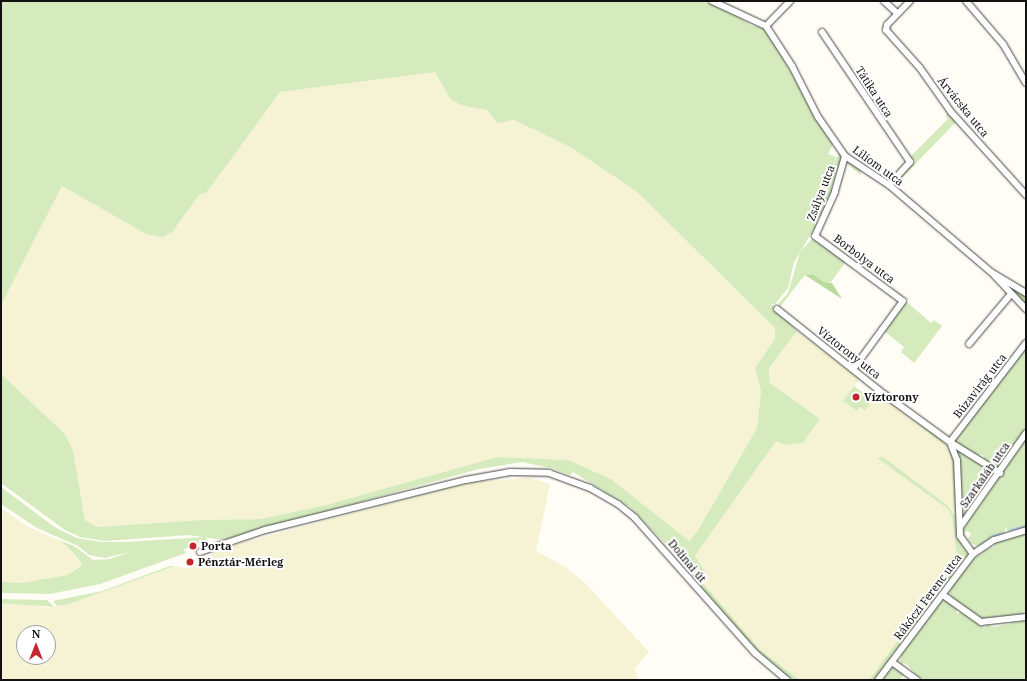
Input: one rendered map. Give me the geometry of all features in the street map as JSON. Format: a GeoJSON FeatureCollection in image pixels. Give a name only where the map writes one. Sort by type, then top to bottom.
{"type":"FeatureCollection","features":[{"type":"Feature","properties":{"kind":"street"},"geometry":{"type":"LineString","coordinates":[[712,1],[766,26],[790,1]]}},
{"type":"Feature","properties":{"kind":"street"},"geometry":{"type":"LineString","coordinates":[[884,1],[897,14],[910,1]]}},
{"type":"Feature","properties":{"kind":"street"},"geometry":{"type":"LineString","coordinates":[[966,1],[1003,44],[1026,83]]}},
{"type":"Feature","properties":{"kind":"street","name":"Árvácska utca"},"geometry":{"type":"LineString","coordinates":[[897,14],[886,30],[920,68],[951,112],[1026,195]]}},
{"type":"Feature","properties":{"kind":"street","name":"Liliom utca"},"geometry":{"type":"LineString","coordinates":[[766,26],[792,66],[818,117],[845,156],[889,185],[992,272],[1026,293]]}},
{"type":"Feature","properties":{"kind":"street","name":"Tátika utca"},"geometry":{"type":"LineString","coordinates":[[822,32],[910,162],[889,185]]}},
{"type":"Feature","properties":{"kind":"street","name":"Zsálya utca"},"geometry":{"type":"LineString","coordinates":[[815,236],[835,192],[845,156]]}},
{"type":"Feature","properties":{"kind":"street","name":"Borbolya utca"},"geometry":{"type":"LineString","coordinates":[[815,236],[903,301],[854,368]]}},
{"type":"Feature","properties":{"kind":"street"},"geometry":{"type":"LineString","coordinates":[[992,272],[1011,294],[1026,308]]}},
{"type":"Feature","properties":{"kind":"street"},"geometry":{"type":"LineString","coordinates":[[969,344],[1011,294]]}},
{"type":"Feature","properties":{"kind":"street","name":"Víztorony utca"},"geometry":{"type":"LineString","coordinates":[[777,309],[950,442],[1000,473]]}},
{"type":"Feature","properties":{"kind":"street","name":"Búzavirág utca"},"geometry":{"type":"LineString","coordinates":[[950,442],[1026,343]]}},
{"type":"Feature","properties":{"kind":"street","name":"Szarkaláb utca"},"geometry":{"type":"LineString","coordinates":[[960,527],[1000,473],[1026,433]]}},
{"type":"Feature","properties":{"kind":"street"},"geometry":{"type":"LineString","coordinates":[[950,442],[957,460],[960,536],[973,554]]}},
{"type":"Feature","properties":{"kind":"street","name":"Dolinai út"},"geometry":{"type":"LineString","coordinates":[[200,552],[265,530],[473,478],[522,471],[556,476],[590,488],[618,504],[635,518],[755,653],[787,680]]}},
{"type":"Feature","properties":{"kind":"street","name":"Rákóczi Ferenc utca"},"geometry":{"type":"LineString","coordinates":[[878,680],[973,554],[994,540],[1026,530]]}},
{"type":"Feature","properties":{"kind":"street"},"geometry":{"type":"LineString","coordinates":[[943,595],[981,622],[1026,617]]}},
{"type":"Feature","properties":{"kind":"street"},"geometry":{"type":"LineString","coordinates":[[892,662],[917,680]]}},
{"type":"Feature","properties":{"kind":"shaded area"},"geometry":{"type":"Polygon","coordinates":[[[435,71],[451,100],[463,106],[488,110],[497,122],[514,120],[572,148],[637,192],[775,328],[775,339],[755,368],[761,391],[757,428],[697,532],[688,541],[611,479],[568,460],[497,457],[326,505],[261,519],[201,520],[96,527],[85,520],[73,450],[64,433],[1,374],[1,305],[62,186],[146,234],[173,231],[199,195],[207,192],[280,92],[435,71]]]}},
{"type":"Feature","properties":{"kind":"shaded area"},"geometry":{"type":"Polygon","coordinates":[[[797,331],[860,379],[843,401],[857,411],[860,407],[865,411],[878,393],[948,448],[951,456],[956,517],[947,505],[879,456],[948,509],[952,517],[957,560],[869,680],[800,680],[760,650],[700,581],[706,573],[695,556],[776,441],[785,445],[803,443],[820,419],[769,382],[769,368],[797,331]]]}},
{"type":"Feature","properties":{"kind":"shaded area"},"geometry":{"type":"Polygon","coordinates":[[[530,478],[550,484],[536,551],[564,566],[585,583],[649,652],[635,668],[638,680],[1,680],[1,603],[21,603],[48,608],[69,604],[175,566],[188,569],[223,548],[469,482],[530,478]]]}},
{"type":"Feature","properties":{"kind":"shaded area"},"geometry":{"type":"Polygon","coordinates":[[[1,508],[30,528],[61,541],[82,564],[67,575],[21,583],[1,582],[1,508]]]}},
{"type":"Feature","properties":{"kind":"green space"},"geometry":{"type":"Polygon","coordinates":[[[1,1],[705,1],[732,12],[752,26],[765,28],[833,144],[828,154],[836,157],[832,168],[839,152],[843,155],[831,189],[833,191],[820,217],[814,214],[811,221],[818,222],[794,262],[788,288],[775,304],[771,304],[797,331],[769,368],[769,382],[820,419],[803,443],[785,445],[776,441],[695,556],[706,573],[701,581],[760,650],[800,680],[790,680],[758,654],[695,580],[683,562],[630,507],[573,472],[570,475],[551,468],[522,462],[479,469],[223,540],[189,535],[105,541],[80,537],[65,530],[1,483],[1,374],[64,433],[73,450],[85,520],[96,527],[201,520],[261,519],[326,505],[497,457],[568,460],[611,479],[689,541],[697,532],[757,428],[761,391],[755,368],[775,339],[775,328],[637,192],[572,148],[514,120],[497,123],[487,110],[463,106],[451,100],[435,72],[280,92],[207,192],[199,195],[173,231],[163,237],[146,234],[62,186],[1,305],[1,1]]]}},
{"type":"Feature","properties":{"kind":"green space"},"geometry":{"type":"Polygon","coordinates":[[[948,112],[960,126],[955,123],[896,184],[907,195],[894,183],[915,161],[904,150],[911,156],[948,119],[946,115],[948,112]]]}},
{"type":"Feature","properties":{"kind":"green space"},"geometry":{"type":"Polygon","coordinates":[[[850,162],[861,170],[861,175],[846,163],[850,162]]]}},
{"type":"Feature","properties":{"kind":"green space"},"geometry":{"type":"Polygon","coordinates":[[[812,239],[847,260],[831,282],[824,282],[814,275],[805,275],[779,308],[779,303],[788,293],[800,252],[812,239]]]}},
{"type":"Feature","properties":{"kind":"green space"},"geometry":{"type":"Polygon","coordinates":[[[805,275],[814,275],[824,282],[832,283],[842,299],[805,275]]]}},
{"type":"Feature","properties":{"kind":"green space"},"geometry":{"type":"Polygon","coordinates":[[[1001,279],[1026,296],[1026,305],[1017,295],[1001,279]]]}},
{"type":"Feature","properties":{"kind":"green space"},"geometry":{"type":"Polygon","coordinates":[[[907,302],[931,323],[934,320],[942,326],[914,363],[901,352],[904,347],[884,331],[907,302]]]}},
{"type":"Feature","properties":{"kind":"green space"},"geometry":{"type":"Polygon","coordinates":[[[1026,346],[1026,430],[1000,470],[993,467],[994,462],[989,464],[983,460],[984,456],[980,454],[977,456],[954,441],[1026,346]]]}},
{"type":"Feature","properties":{"kind":"green space"},"geometry":{"type":"Polygon","coordinates":[[[854,386],[873,400],[865,411],[860,407],[857,411],[843,401],[854,386]]]}},
{"type":"Feature","properties":{"kind":"green space"},"geometry":{"type":"Polygon","coordinates":[[[912,420],[939,437],[954,454],[959,539],[968,554],[874,680],[869,680],[957,559],[952,517],[948,509],[877,458],[883,457],[947,505],[955,516],[951,456],[948,448],[912,420]]]}},
{"type":"Feature","properties":{"kind":"green space"},"geometry":{"type":"Polygon","coordinates":[[[1026,438],[1026,527],[1008,531],[1006,527],[1004,533],[978,546],[971,543],[968,539],[971,534],[967,531],[964,534],[964,528],[1026,438]]]}},
{"type":"Feature","properties":{"kind":"green space"},"geometry":{"type":"Polygon","coordinates":[[[954,445],[996,472],[964,518],[959,462],[954,445]]]}},
{"type":"Feature","properties":{"kind":"green space"},"geometry":{"type":"Polygon","coordinates":[[[1,487],[56,528],[77,538],[101,542],[124,542],[206,537],[210,545],[189,544],[189,548],[183,549],[186,553],[100,584],[50,594],[1,593],[1,582],[21,583],[67,575],[78,568],[82,564],[61,541],[74,546],[93,560],[110,559],[129,552],[105,558],[89,555],[78,546],[37,528],[1,504],[1,487]]]}},
{"type":"Feature","properties":{"kind":"green space"},"geometry":{"type":"Polygon","coordinates":[[[1026,533],[1026,611],[1023,612],[1023,615],[980,620],[951,597],[949,589],[970,561],[983,553],[982,551],[994,547],[996,542],[1026,533]]]}},
{"type":"Feature","properties":{"kind":"green space"},"geometry":{"type":"Polygon","coordinates":[[[170,566],[175,566],[69,604],[57,606],[53,601],[102,591],[170,566]]]}},
{"type":"Feature","properties":{"kind":"green space"},"geometry":{"type":"Polygon","coordinates":[[[1,599],[47,600],[54,607],[1,603],[1,599]]]}},
{"type":"Feature","properties":{"kind":"green space"},"geometry":{"type":"Polygon","coordinates":[[[945,600],[958,609],[956,612],[958,614],[961,611],[984,626],[983,629],[987,625],[995,627],[1026,620],[1026,680],[922,680],[905,663],[900,664],[901,655],[926,620],[929,622],[928,618],[941,601],[945,600]]]}},
{"type":"Feature","properties":{"kind":"green space"},"geometry":{"type":"Polygon","coordinates":[[[894,666],[904,674],[900,680],[881,680],[894,666]]]}},
{"type":"Feature","properties":{"kind":"waterway"},"geometry":{"type":"LineString","coordinates":[[1010,530],[1026,526]]}},
{"type":"Feature","properties":{"kind":"waterway"},"geometry":{"type":"LineString","coordinates":[[992,536],[1001,533]]}},
{"type":"Feature","properties":{"kind":"place","name":"Víztorony"},"geometry":{"type":"Point","coordinates":[856,397]}},
{"type":"Feature","properties":{"kind":"place","name":"Porta"},"geometry":{"type":"Point","coordinates":[193,546]}},
{"type":"Feature","properties":{"kind":"place","name":"Pénztár-Mérleg"},"geometry":{"type":"Point","coordinates":[190,562]}}]}
